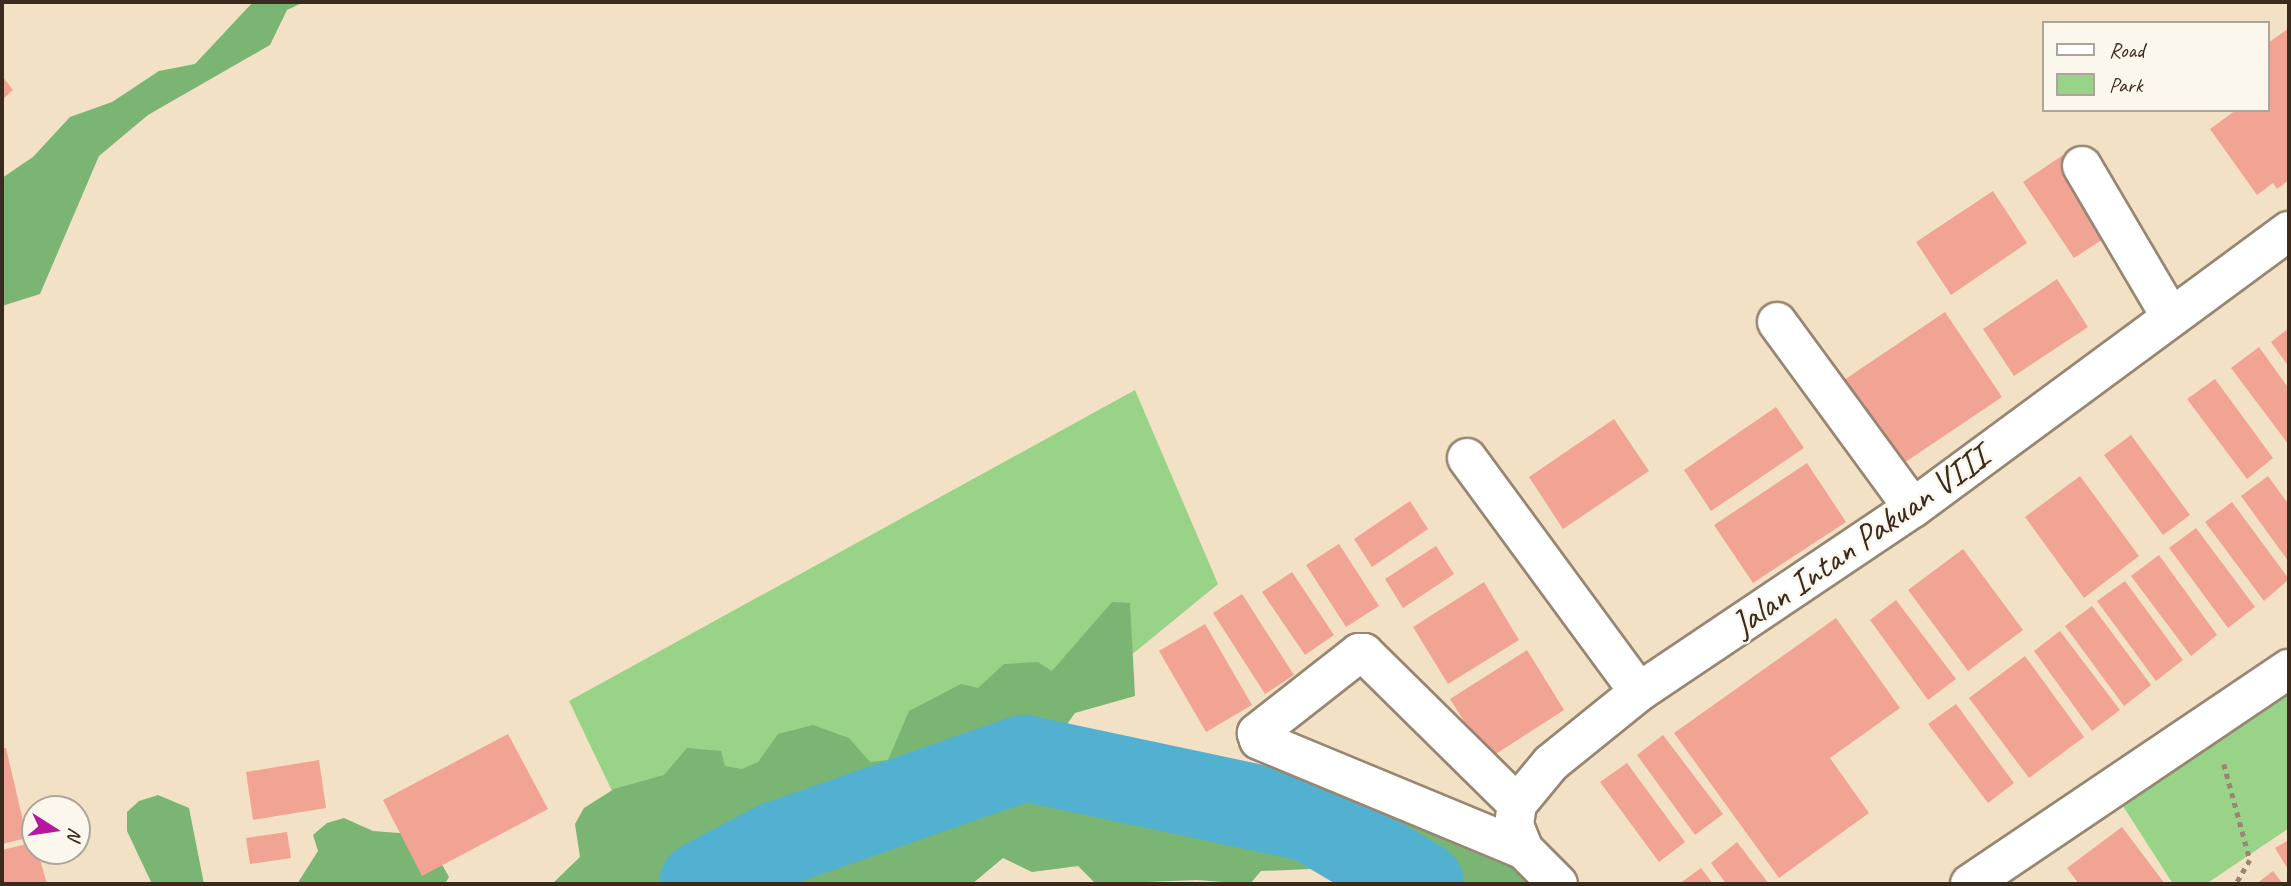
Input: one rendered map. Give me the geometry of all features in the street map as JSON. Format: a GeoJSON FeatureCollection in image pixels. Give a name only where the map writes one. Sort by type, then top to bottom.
{"type":"FeatureCollection","features":[{"type":"Feature","properties":{"kind":"street"},"geometry":{"type":"LineString","coordinates":[[2082,166],[2171,317]]}},
{"type":"Feature","properties":{"kind":"street","name":"Jalan Intan Pakuan VIII"},"geometry":{"type":"LineString","coordinates":[[1517,804],[1551,763],[1639,692],[1913,508],[2289,231]]}},
{"type":"Feature","properties":{"kind":"street"},"geometry":{"type":"LineString","coordinates":[[1777,322],[1913,508]]}},
{"type":"Feature","properties":{"kind":"street"},"geometry":{"type":"LineString","coordinates":[[1467,458],[1639,692]]}},
{"type":"Feature","properties":{"kind":"street"},"geometry":{"type":"LineString","coordinates":[[1524,850],[1514,825],[1517,804],[1364,653],[1359,653],[1257,733],[1259,740],[1524,850],[1558,884]]}},
{"type":"Feature","properties":{"kind":"street"},"geometry":{"type":"LineString","coordinates":[[1970,884],[2289,670]]}},
{"type":"Feature","properties":{"kind":"path"},"geometry":{"type":"LineString","coordinates":[[2212,723],[2250,860],[2236,884]]}},
{"type":"Feature","properties":{"kind":"green space"},"geometry":{"type":"Polygon","coordinates":[[[253,2],[304,2],[287,10],[270,45],[148,115],[99,156],[40,294],[2,306],[2,178],[33,157],[70,117],[112,102],[159,71],[195,64],[253,2]]]}},
{"type":"Feature","properties":{"kind":"green space"},"geometry":{"type":"Polygon","coordinates":[[[1135,390],[1218,584],[1135,652],[1084,675],[895,781],[624,816],[569,701],[1135,390]]]}},
{"type":"Feature","properties":{"kind":"green space"},"geometry":{"type":"Polygon","coordinates":[[[1112,602],[1130,603],[1135,696],[1075,713],[1050,748],[1100,756],[1145,779],[1216,757],[1280,771],[1335,771],[1449,802],[1541,884],[1351,884],[1348,876],[1334,868],[1261,871],[1250,884],[1197,880],[1096,884],[1078,866],[1032,872],[1003,858],[972,884],[552,884],[580,857],[575,824],[584,808],[614,789],[664,775],[687,748],[721,751],[725,766],[742,769],[758,762],[778,734],[813,725],[849,738],[870,762],[888,760],[909,711],[961,684],[978,688],[1004,664],[1038,662],[1052,671],[1112,602]]]}},
{"type":"Feature","properties":{"kind":"green space"},"geometry":{"type":"Polygon","coordinates":[[[2289,690],[2289,828],[2206,884],[2173,884],[2123,806],[2289,690]]]}},
{"type":"Feature","properties":{"kind":"green space"},"geometry":{"type":"Polygon","coordinates":[[[158,795],[189,808],[204,884],[152,884],[127,831],[127,812],[139,801],[158,795]]]}},
{"type":"Feature","properties":{"kind":"green space"},"geometry":{"type":"Polygon","coordinates":[[[344,818],[373,831],[425,835],[449,877],[445,884],[297,884],[318,851],[313,835],[327,823],[344,818]]]}},
{"type":"Feature","properties":{"kind":"building"},"geometry":{"type":"Polygon","coordinates":[[[2289,28],[2289,180],[2277,189],[2273,183],[2257,195],[2210,129],[2233,112],[2270,112],[2270,42],[2289,28]]]}},
{"type":"Feature","properties":{"kind":"building"},"geometry":{"type":"Polygon","coordinates":[[[2,76],[13,90],[2,100],[2,76]]]}},
{"type":"Feature","properties":{"kind":"building"},"geometry":{"type":"Polygon","coordinates":[[[2063,155],[2114,232],[2074,258],[2023,182],[2063,155]]]}},
{"type":"Feature","properties":{"kind":"building"},"geometry":{"type":"Polygon","coordinates":[[[1993,191],[2027,243],[1951,295],[1916,242],[1993,191]]]}},
{"type":"Feature","properties":{"kind":"building"},"geometry":{"type":"Polygon","coordinates":[[[2057,279],[2088,327],[2014,376],[1983,329],[2057,279]]]}},
{"type":"Feature","properties":{"kind":"building"},"geometry":{"type":"Polygon","coordinates":[[[1945,312],[2002,397],[1901,465],[1844,380],[1945,312]]]}},
{"type":"Feature","properties":{"kind":"building"},"geometry":{"type":"Polygon","coordinates":[[[2289,328],[2289,367],[2271,342],[2289,328]]]}},
{"type":"Feature","properties":{"kind":"building"},"geometry":{"type":"Polygon","coordinates":[[[2259,347],[2289,389],[2289,445],[2231,368],[2259,347]]]}},
{"type":"Feature","properties":{"kind":"building"},"geometry":{"type":"Polygon","coordinates":[[[2215,379],[2273,458],[2247,479],[2187,399],[2215,379]]]}},
{"type":"Feature","properties":{"kind":"building"},"geometry":{"type":"Polygon","coordinates":[[[1776,407],[1804,448],[1711,511],[1684,470],[1776,407]]]}},
{"type":"Feature","properties":{"kind":"building"},"geometry":{"type":"Polygon","coordinates":[[[1614,419],[1649,471],[1563,529],[1529,477],[1614,419]]]}},
{"type":"Feature","properties":{"kind":"building"},"geometry":{"type":"Polygon","coordinates":[[[2131,435],[2190,515],[2163,535],[2104,455],[2131,435]]]}},
{"type":"Feature","properties":{"kind":"building"},"geometry":{"type":"Polygon","coordinates":[[[1807,463],[1846,522],[1753,583],[1714,525],[1807,463]]]}},
{"type":"Feature","properties":{"kind":"building"},"geometry":{"type":"Polygon","coordinates":[[[2080,476],[2139,556],[2084,598],[2025,517],[2080,476]]]}},
{"type":"Feature","properties":{"kind":"building"},"geometry":{"type":"Polygon","coordinates":[[[2268,476],[2289,505],[2289,562],[2241,496],[2268,476]]]}},
{"type":"Feature","properties":{"kind":"building"},"geometry":{"type":"Polygon","coordinates":[[[1410,501],[1428,529],[1372,567],[1354,539],[1410,501]]]}},
{"type":"Feature","properties":{"kind":"building"},"geometry":{"type":"Polygon","coordinates":[[[2232,502],[2289,579],[2264,601],[2205,522],[2232,502]]]}},
{"type":"Feature","properties":{"kind":"building"},"geometry":{"type":"Polygon","coordinates":[[[2196,528],[2255,607],[2228,628],[2169,548],[2196,528]]]}},
{"type":"Feature","properties":{"kind":"building"},"geometry":{"type":"Polygon","coordinates":[[[1339,544],[1379,606],[1346,627],[1306,565],[1339,544]]]}},
{"type":"Feature","properties":{"kind":"building"},"geometry":{"type":"Polygon","coordinates":[[[1436,546],[1454,574],[1403,608],[1385,579],[1436,546]]]}},
{"type":"Feature","properties":{"kind":"building"},"geometry":{"type":"Polygon","coordinates":[[[1963,549],[2023,630],[1968,671],[1908,590],[1963,549]]]}},
{"type":"Feature","properties":{"kind":"building"},"geometry":{"type":"Polygon","coordinates":[[[2159,555],[2217,635],[2191,656],[2131,576],[2159,555]]]}},
{"type":"Feature","properties":{"kind":"building"},"geometry":{"type":"Polygon","coordinates":[[[1292,572],[1334,635],[1305,655],[1262,592],[1292,572]]]}},
{"type":"Feature","properties":{"kind":"building"},"geometry":{"type":"Polygon","coordinates":[[[2125,581],[2183,660],[2156,681],[2097,601],[2125,581]]]}},
{"type":"Feature","properties":{"kind":"building"},"geometry":{"type":"Polygon","coordinates":[[[1484,582],[1519,640],[1448,684],[1413,627],[1484,582]]]}},
{"type":"Feature","properties":{"kind":"building"},"geometry":{"type":"Polygon","coordinates":[[[1242,594],[1294,675],[1265,694],[1213,613],[1242,594]]]}},
{"type":"Feature","properties":{"kind":"building"},"geometry":{"type":"Polygon","coordinates":[[[1896,600],[1956,679],[1928,700],[1870,620],[1896,600]]]}},
{"type":"Feature","properties":{"kind":"building"},"geometry":{"type":"Polygon","coordinates":[[[2092,606],[2151,685],[2124,706],[2065,626],[2092,606]]]}},
{"type":"Feature","properties":{"kind":"building"},"geometry":{"type":"Polygon","coordinates":[[[1836,618],[1900,708],[1830,758],[1869,813],[1779,878],[1674,733],[1836,618]]]}},
{"type":"Feature","properties":{"kind":"building"},"geometry":{"type":"Polygon","coordinates":[[[1205,624],[1252,705],[1206,732],[1159,651],[1205,624]]]}},
{"type":"Feature","properties":{"kind":"building"},"geometry":{"type":"Polygon","coordinates":[[[2060,631],[2120,710],[2092,731],[2034,651],[2060,631]]]}},
{"type":"Feature","properties":{"kind":"building"},"geometry":{"type":"Polygon","coordinates":[[[1527,650],[1564,710],[1488,759],[1450,699],[1527,650]]]}},
{"type":"Feature","properties":{"kind":"building"},"geometry":{"type":"Polygon","coordinates":[[[2025,656],[2084,737],[2029,778],[1969,698],[2025,656]]]}},
{"type":"Feature","properties":{"kind":"building"},"geometry":{"type":"Polygon","coordinates":[[[1956,704],[2014,783],[1988,803],[1928,724],[1956,704]]]}},
{"type":"Feature","properties":{"kind":"building"},"geometry":{"type":"Polygon","coordinates":[[[508,734],[548,809],[422,876],[383,800],[508,734]]]}},
{"type":"Feature","properties":{"kind":"building"},"geometry":{"type":"Polygon","coordinates":[[[1663,735],[1723,814],[1695,835],[1637,755],[1663,735]]]}},
{"type":"Feature","properties":{"kind":"building"},"geometry":{"type":"Polygon","coordinates":[[[6,748],[21,812],[21,839],[2,844],[2,749],[6,748]]]}},
{"type":"Feature","properties":{"kind":"building"},"geometry":{"type":"Polygon","coordinates":[[[319,760],[326,808],[253,820],[246,772],[319,760]]]}},
{"type":"Feature","properties":{"kind":"building"},"geometry":{"type":"Polygon","coordinates":[[[1627,763],[1685,842],[1659,862],[1600,782],[1627,763]]]}},
{"type":"Feature","properties":{"kind":"building"},"geometry":{"type":"Polygon","coordinates":[[[2122,827],[2165,884],[2079,884],[2067,868],[2122,827]]]}},
{"type":"Feature","properties":{"kind":"building"},"geometry":{"type":"Polygon","coordinates":[[[287,832],[291,858],[250,864],[246,838],[287,832]]]}},
{"type":"Feature","properties":{"kind":"building"},"geometry":{"type":"Polygon","coordinates":[[[2289,840],[2289,871],[2275,848],[2289,840]]]}},
{"type":"Feature","properties":{"kind":"building"},"geometry":{"type":"Polygon","coordinates":[[[1737,842],[1769,884],[1726,884],[1711,863],[1737,842]]]}},
{"type":"Feature","properties":{"kind":"building"},"geometry":{"type":"Polygon","coordinates":[[[21,845],[21,865],[42,865],[47,884],[2,884],[2,850],[21,845]]]}},
{"type":"Feature","properties":{"kind":"building"},"geometry":{"type":"Polygon","coordinates":[[[1701,868],[1713,884],[1679,884],[1701,868]]]}},
{"type":"Feature","properties":{"kind":"building"},"geometry":{"type":"Polygon","coordinates":[[[2273,871],[2283,884],[2256,884],[2273,871]]]}},
{"type":"Feature","properties":{"kind":"waterway"},"geometry":{"type":"LineString","coordinates":[[702,884],[778,844],[1024,758],[1310,819],[1421,884]]}}]}
